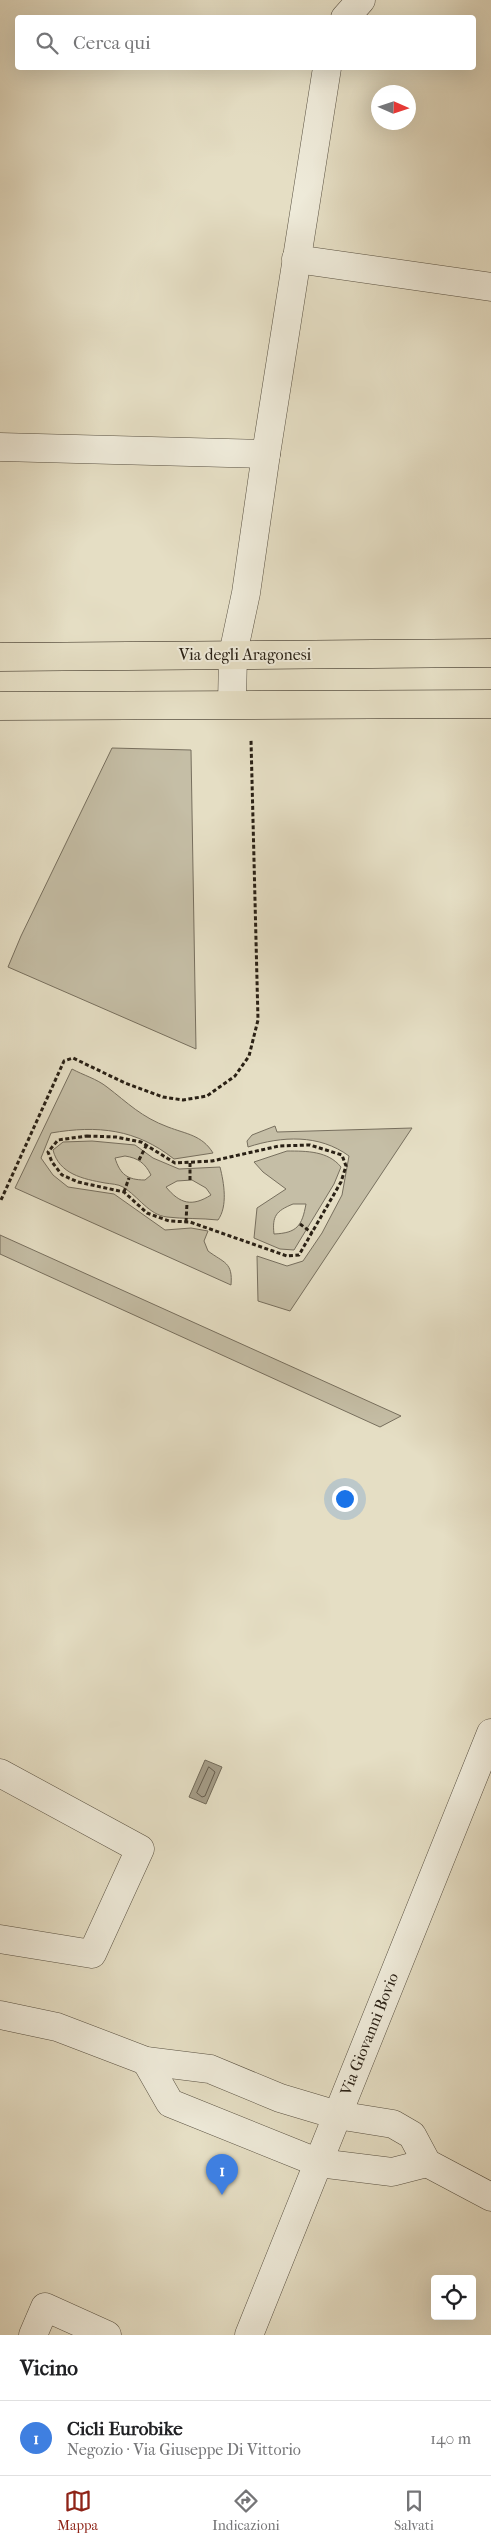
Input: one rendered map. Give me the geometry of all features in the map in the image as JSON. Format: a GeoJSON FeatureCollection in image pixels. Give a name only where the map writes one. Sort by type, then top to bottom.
{"type":"FeatureCollection","features":[{"type":"Feature","properties":{"kind":"main road","name":"Via degli Aragonesi"},"geometry":{"type":"LineString","coordinates":[[0,657],[491,653]]}},
{"type":"Feature","properties":{"kind":"main road"},"geometry":{"type":"LineString","coordinates":[[0,706],[491,704]]}},
{"type":"Feature","properties":{"kind":"street"},"geometry":{"type":"LineString","coordinates":[[348,15],[361,0]]}},
{"type":"Feature","properties":{"kind":"street"},"geometry":{"type":"LineString","coordinates":[[232,704],[234,654],[246,593],[296,259],[327,70]]}},
{"type":"Feature","properties":{"kind":"street"},"geometry":{"type":"LineString","coordinates":[[296,259],[491,287]]}},
{"type":"Feature","properties":{"kind":"street"},"geometry":{"type":"LineString","coordinates":[[0,447],[266,454]]}},
{"type":"Feature","properties":{"kind":"street","name":"Via Giovanni Bovio"},"geometry":{"type":"LineString","coordinates":[[249,2335],[491,1733]]}},
{"type":"Feature","properties":{"kind":"street"},"geometry":{"type":"LineString","coordinates":[[0,1773],[140,1848],[92,1954],[0,1939]]}},
{"type":"Feature","properties":{"kind":"street"},"geometry":{"type":"LineString","coordinates":[[0,2015],[57,2027],[146,2061],[210,2069],[280,2098],[337,2115],[393,2124],[412,2135],[427,2163],[491,2197]]}},
{"type":"Feature","properties":{"kind":"street"},"geometry":{"type":"LineString","coordinates":[[146,2061],[170,2103],[319,2163],[392,2172],[427,2163]]}},
{"type":"Feature","properties":{"kind":"street"},"geometry":{"type":"LineString","coordinates":[[33,2335],[45,2307],[107,2335]]}},
{"type":"Feature","properties":{"kind":"path"},"geometry":{"type":"LineString","coordinates":[[1,1200],[64,1061],[73,1058],[125,1083],[163,1097],[183,1100],[207,1096],[235,1076],[249,1056],[258,1020],[251,740]]}},
{"type":"Feature","properties":{"kind":"path"},"geometry":{"type":"LineString","coordinates":[[79,1137],[116,1137],[141,1142],[146,1146],[175,1164],[222,1159],[279,1146],[310,1145],[342,1155],[346,1166],[341,1182],[299,1255],[287,1256],[186,1222],[169,1221],[146,1213],[124,1192],[78,1182],[62,1175],[52,1162],[48,1152],[58,1140],[79,1137]]}},
{"type":"Feature","properties":{"kind":"path"},"geometry":{"type":"LineString","coordinates":[[139,1160],[146,1146]]}},
{"type":"Feature","properties":{"kind":"path"},"geometry":{"type":"LineString","coordinates":[[190,1162],[190,1180]]}},
{"type":"Feature","properties":{"kind":"path"},"geometry":{"type":"LineString","coordinates":[[124,1192],[129,1178]]}},
{"type":"Feature","properties":{"kind":"path"},"geometry":{"type":"LineString","coordinates":[[186,1222],[187,1203]]}},
{"type":"Feature","properties":{"kind":"path"},"geometry":{"type":"LineString","coordinates":[[300,1224],[312,1233]]}},
{"type":"Feature","properties":{"kind":"shaded area"},"geometry":{"type":"Polygon","coordinates":[[[112,748],[191,750],[196,1049],[8,967],[21,936],[112,748]]]}},
{"type":"Feature","properties":{"kind":"shaded area"},"geometry":{"type":"Polygon","coordinates":[[[72,1069],[103,1084],[150,1119],[199,1139],[213,1153],[174,1159],[160,1149],[131,1135],[85,1129],[51,1133],[41,1158],[53,1175],[68,1187],[114,1194],[165,1230],[191,1228],[208,1231],[204,1241],[208,1251],[229,1267],[231,1285],[15,1188],[72,1069]]]}},
{"type":"Feature","properties":{"kind":"shaded area"},"geometry":{"type":"Polygon","coordinates":[[[275,1126],[277,1132],[412,1128],[290,1311],[258,1301],[257,1256],[287,1266],[303,1261],[322,1233],[342,1195],[349,1156],[325,1144],[300,1139],[261,1143],[248,1147],[247,1141],[252,1135],[275,1126]]]}},
{"type":"Feature","properties":{"kind":"shaded area"},"geometry":{"type":"Polygon","coordinates":[[[92,1141],[135,1145],[153,1158],[179,1169],[220,1167],[224,1194],[221,1214],[218,1220],[161,1216],[149,1209],[121,1186],[88,1180],[66,1170],[56,1158],[53,1150],[63,1142],[92,1141]],[[125,1156],[115,1158],[119,1168],[125,1175],[133,1179],[145,1180],[151,1175],[141,1162],[125,1156]],[[192,1180],[177,1181],[166,1187],[176,1197],[187,1202],[198,1201],[211,1195],[206,1188],[192,1180]]]}},
{"type":"Feature","properties":{"kind":"shaded area"},"geometry":{"type":"Polygon","coordinates":[[[287,1151],[302,1151],[323,1155],[341,1167],[334,1184],[294,1250],[280,1249],[254,1238],[257,1208],[286,1189],[263,1172],[254,1162],[287,1151]],[[293,1204],[279,1212],[275,1218],[274,1234],[288,1232],[297,1227],[303,1218],[306,1204],[293,1204]]]}},
{"type":"Feature","properties":{"kind":"shaded area"},"geometry":{"type":"Polygon","coordinates":[[[0,1235],[401,1416],[380,1427],[0,1254],[0,1235]]]}},
{"type":"Feature","properties":{"kind":"water"},"geometry":{"type":"Polygon","coordinates":[[[205,1760],[222,1767],[206,1804],[189,1797],[205,1760]]]}},
{"type":"Feature","properties":{"kind":"place","name":"Cicli Eurobike"},"geometry":{"type":"Point","coordinates":[222,2195]}}]}
